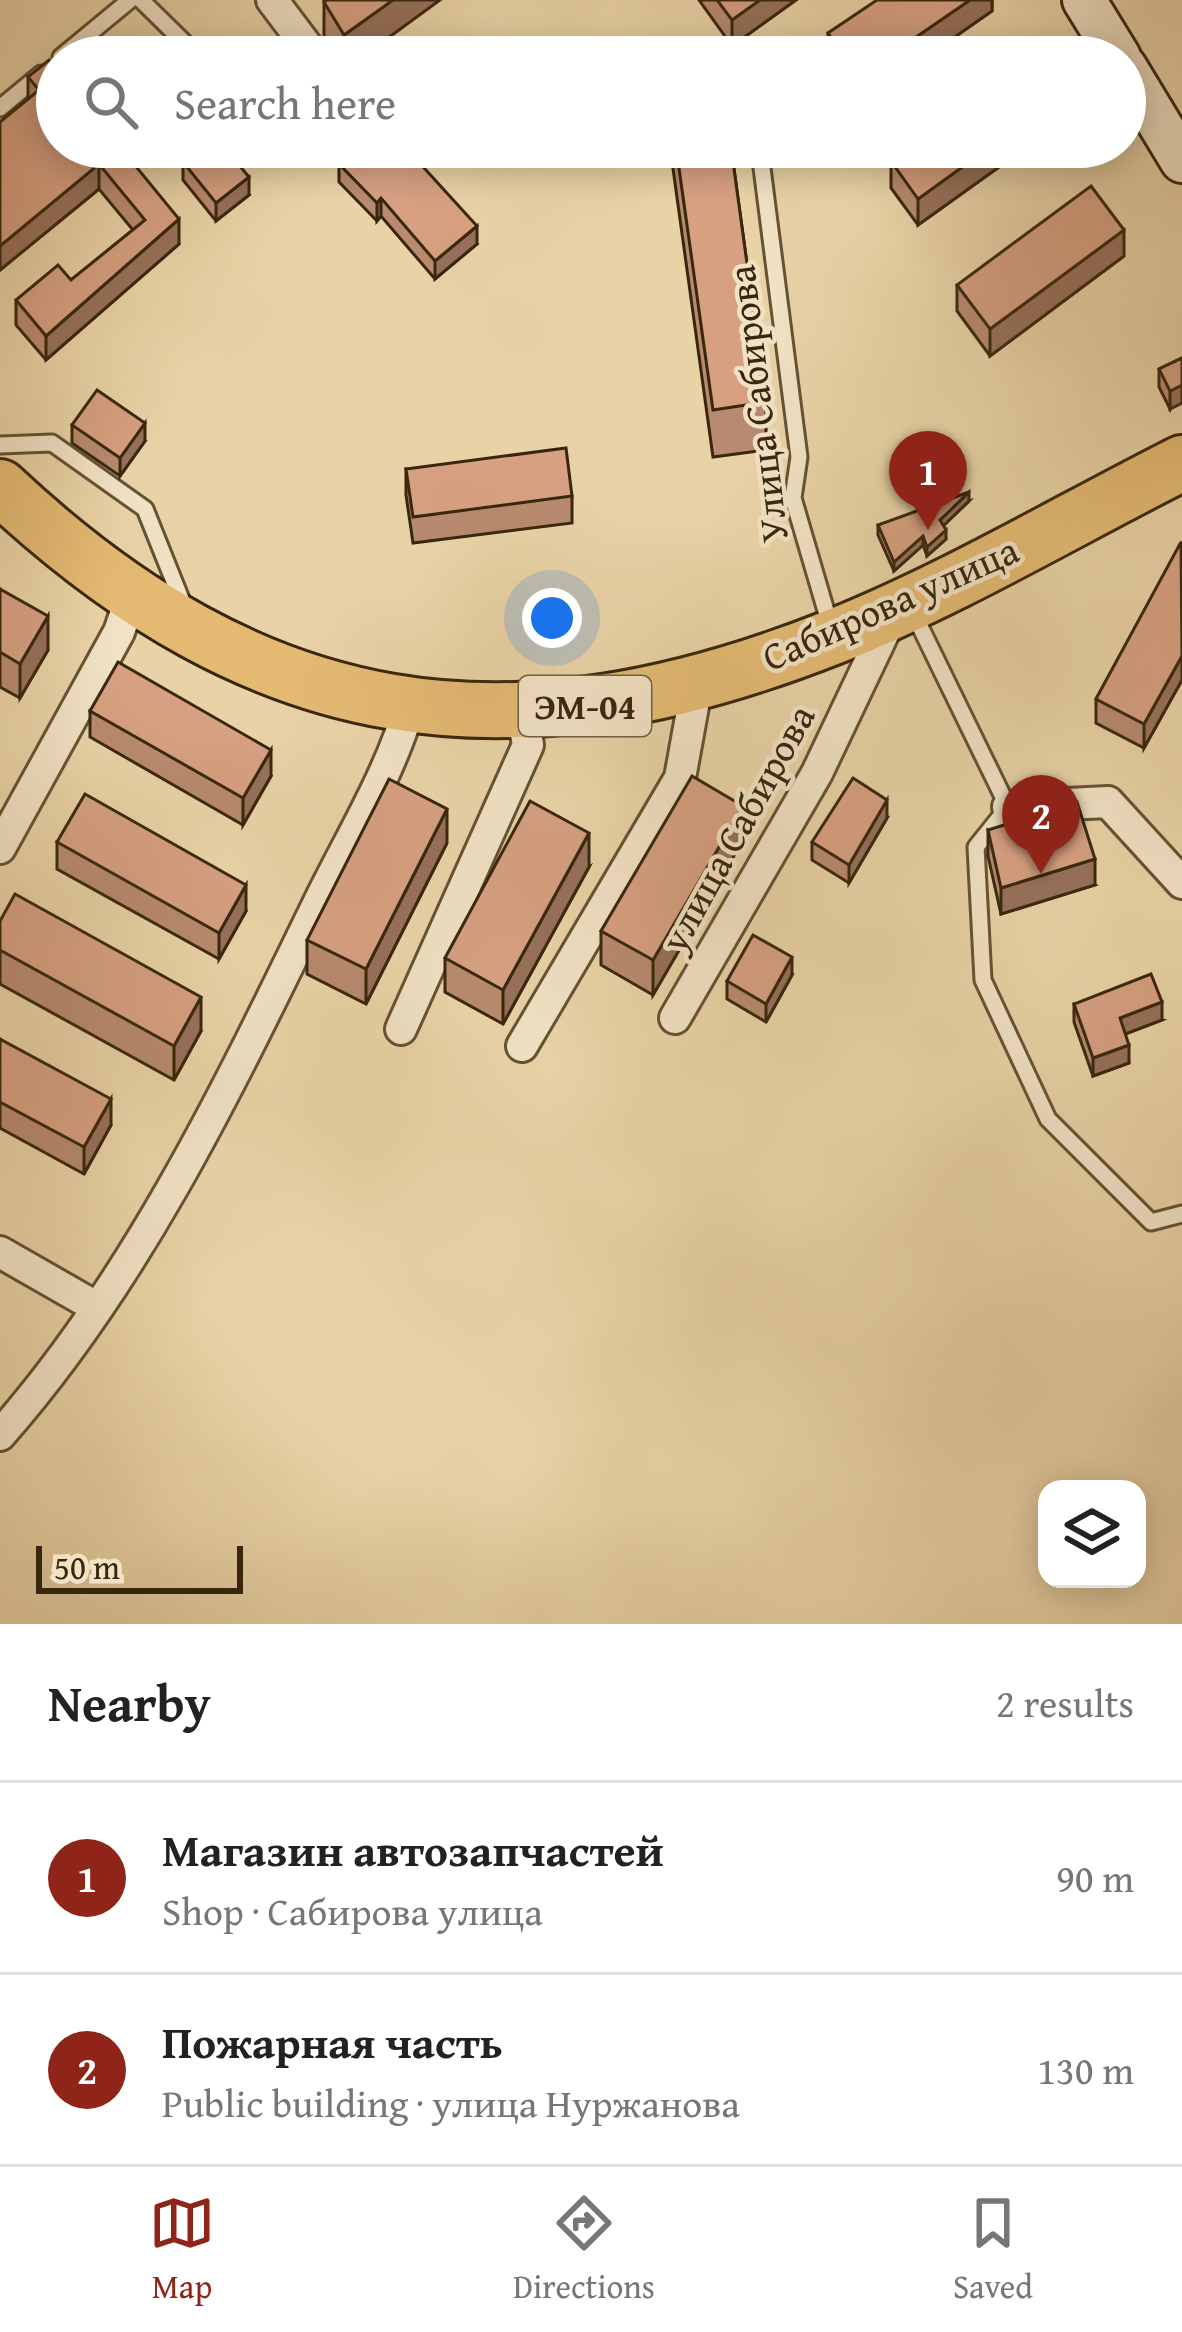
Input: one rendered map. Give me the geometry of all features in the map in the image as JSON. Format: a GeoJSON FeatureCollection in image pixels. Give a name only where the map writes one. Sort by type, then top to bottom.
{"type":"FeatureCollection","features":[{"type":"Feature","properties":{"kind":"highway","name":"Сабирова улица"},"geometry":{"type":"LineString","coordinates":[[0,487],[131,597],[278,674],[409,708],[522,712],[604,704],[697,684],[834,636],[1169,475]]}},
{"type":"Feature","properties":{"kind":"street"},"geometry":{"type":"LineString","coordinates":[[272,0],[299,36]]}},
{"type":"Feature","properties":{"kind":"street"},"geometry":{"type":"LineString","coordinates":[[1084,0],[1106,36]]}},
{"type":"Feature","properties":{"kind":"street"},"geometry":{"type":"LineString","coordinates":[[1146,102],[1182,161]]}},
{"type":"Feature","properties":{"kind":"street"},"geometry":{"type":"LineString","coordinates":[[0,848],[118,632],[131,597]]}},
{"type":"Feature","properties":{"kind":"street","name":"улица Сабирова"},"geometry":{"type":"LineString","coordinates":[[675,1018],[817,773],[902,606]]}},
{"type":"Feature","properties":{"kind":"street","name":"улица Сабирова"},"geometry":{"type":"LineString","coordinates":[[522,1046],[680,778],[697,684]]}},
{"type":"Feature","properties":{"kind":"street"},"geometry":{"type":"LineString","coordinates":[[0,1435],[49,1379],[167,1198],[271,1001],[409,708]]}},
{"type":"Feature","properties":{"kind":"street"},"geometry":{"type":"LineString","coordinates":[[401,1028],[528,745],[522,712]]}},
{"type":"Feature","properties":{"kind":"street"},"geometry":{"type":"LineString","coordinates":[[1008,807],[1108,802],[1182,883]]}},
{"type":"Feature","properties":{"kind":"street"},"geometry":{"type":"LineString","coordinates":[[0,1252],[96,1307]]}},
{"type":"Feature","properties":{"kind":"lane"},"geometry":{"type":"LineString","coordinates":[[87,36],[130,0]]}},
{"type":"Feature","properties":{"kind":"lane"},"geometry":{"type":"LineString","coordinates":[[141,0],[178,36]]}},
{"type":"Feature","properties":{"kind":"lane"},"geometry":{"type":"LineString","coordinates":[[0,108],[36,78]]}},
{"type":"Feature","properties":{"kind":"lane","name":"Улица Сабирова"},"geometry":{"type":"LineString","coordinates":[[761,168],[799,457],[793,498],[834,636]]}},
{"type":"Feature","properties":{"kind":"lane"},"geometry":{"type":"LineString","coordinates":[[0,446],[52,443],[145,509],[196,635]]}},
{"type":"Feature","properties":{"kind":"lane"},"geometry":{"type":"LineString","coordinates":[[902,606],[1008,807],[976,847],[983,980],[1048,1119],[1150,1222],[1182,1214]]}},
{"type":"Feature","properties":{"kind":"building"},"geometry":{"type":"Polygon","coordinates":[[[327,0],[393,0],[344,35],[327,0]]]}},
{"type":"Feature","properties":{"kind":"building"},"geometry":{"type":"Polygon","coordinates":[[[717,0],[760,0],[732,20],[717,0]]]}},
{"type":"Feature","properties":{"kind":"building"},"geometry":{"type":"Polygon","coordinates":[[[877,0],[970,0],[918,36],[828,33],[877,0]]]}},
{"type":"Feature","properties":{"kind":"building"},"geometry":{"type":"Polygon","coordinates":[[[36,92],[36,168],[94,168],[0,246],[0,122],[36,92]]]}},
{"type":"Feature","properties":{"kind":"building"},"geometry":{"type":"Polygon","coordinates":[[[102,168],[137,168],[179,219],[46,336],[16,300],[58,265],[71,280],[145,220],[102,168]]]}},
{"type":"Feature","properties":{"kind":"building"},"geometry":{"type":"Polygon","coordinates":[[[188,168],[242,168],[249,177],[216,203],[188,168]]]}},
{"type":"Feature","properties":{"kind":"building"},"geometry":{"type":"Polygon","coordinates":[[[343,168],[424,168],[477,226],[435,261],[381,198],[377,203],[343,168]]]}},
{"type":"Feature","properties":{"kind":"building"},"geometry":{"type":"Polygon","coordinates":[[[679,168],[734,168],[766,402],[713,410],[679,168]]]}},
{"type":"Feature","properties":{"kind":"building"},"geometry":{"type":"Polygon","coordinates":[[[896,168],[961,168],[918,199],[896,168]]]}},
{"type":"Feature","properties":{"kind":"building"},"geometry":{"type":"Polygon","coordinates":[[[1091,186],[1124,230],[990,329],[957,285],[1091,186]]]}},
{"type":"Feature","properties":{"kind":"building"},"geometry":{"type":"Polygon","coordinates":[[[1182,358],[1182,385],[1170,391],[1159,369],[1182,358]]]}},
{"type":"Feature","properties":{"kind":"building"},"geometry":{"type":"Polygon","coordinates":[[[97,390],[145,423],[120,458],[72,425],[97,390]]]}},
{"type":"Feature","properties":{"kind":"building"},"geometry":{"type":"Polygon","coordinates":[[[566,448],[572,496],[413,517],[406,469],[566,448]]]}},
{"type":"Feature","properties":{"kind":"building"},"geometry":{"type":"Polygon","coordinates":[[[969,492],[940,520],[946,530],[927,547],[923,536],[894,562],[878,525],[969,492]]]}},
{"type":"Feature","properties":{"kind":"building"},"geometry":{"type":"Polygon","coordinates":[[[1181,542],[1182,656],[1144,724],[1096,699],[1181,542]]]}},
{"type":"Feature","properties":{"kind":"building"},"geometry":{"type":"Polygon","coordinates":[[[0,589],[48,616],[20,664],[0,652],[0,589]]]}},
{"type":"Feature","properties":{"kind":"building"},"geometry":{"type":"Polygon","coordinates":[[[118,662],[271,750],[243,798],[90,711],[118,662]]]}},
{"type":"Feature","properties":{"kind":"building"},"geometry":{"type":"Polygon","coordinates":[[[692,776],[743,806],[653,960],[601,931],[692,776]]]}},
{"type":"Feature","properties":{"kind":"building"},"geometry":{"type":"Polygon","coordinates":[[[853,778],[887,800],[849,865],[812,842],[853,778]]]}},
{"type":"Feature","properties":{"kind":"building"},"geometry":{"type":"Polygon","coordinates":[[[389,779],[447,809],[366,969],[307,940],[389,779]]]}},
{"type":"Feature","properties":{"kind":"building"},"geometry":{"type":"Polygon","coordinates":[[[85,794],[246,885],[219,933],[57,842],[85,794]]]}},
{"type":"Feature","properties":{"kind":"building"},"geometry":{"type":"Polygon","coordinates":[[[530,801],[589,833],[503,990],[445,958],[530,801]]]}},
{"type":"Feature","properties":{"kind":"building"},"geometry":{"type":"Polygon","coordinates":[[[1077,802],[1095,859],[1001,888],[988,830],[1077,802]]]}},
{"type":"Feature","properties":{"kind":"building"},"geometry":{"type":"Polygon","coordinates":[[[15,894],[201,997],[174,1046],[0,950],[0,921],[15,894]]]}},
{"type":"Feature","properties":{"kind":"building"},"geometry":{"type":"Polygon","coordinates":[[[753,935],[792,957],[766,1004],[727,981],[753,935]]]}},
{"type":"Feature","properties":{"kind":"building"},"geometry":{"type":"Polygon","coordinates":[[[1151,974],[1162,1002],[1120,1018],[1129,1045],[1093,1058],[1074,1004],[1151,974]]]}},
{"type":"Feature","properties":{"kind":"building"},"geometry":{"type":"Polygon","coordinates":[[[0,1039],[111,1099],[84,1147],[0,1102],[0,1039]]]}},
{"type":"Feature","properties":{"kind":"place","name":"Магазин автозапчастей"},"geometry":{"type":"Point","coordinates":[928,530]}},
{"type":"Feature","properties":{"kind":"place","name":"Пожарная часть"},"geometry":{"type":"Point","coordinates":[1041,874]}}]}
